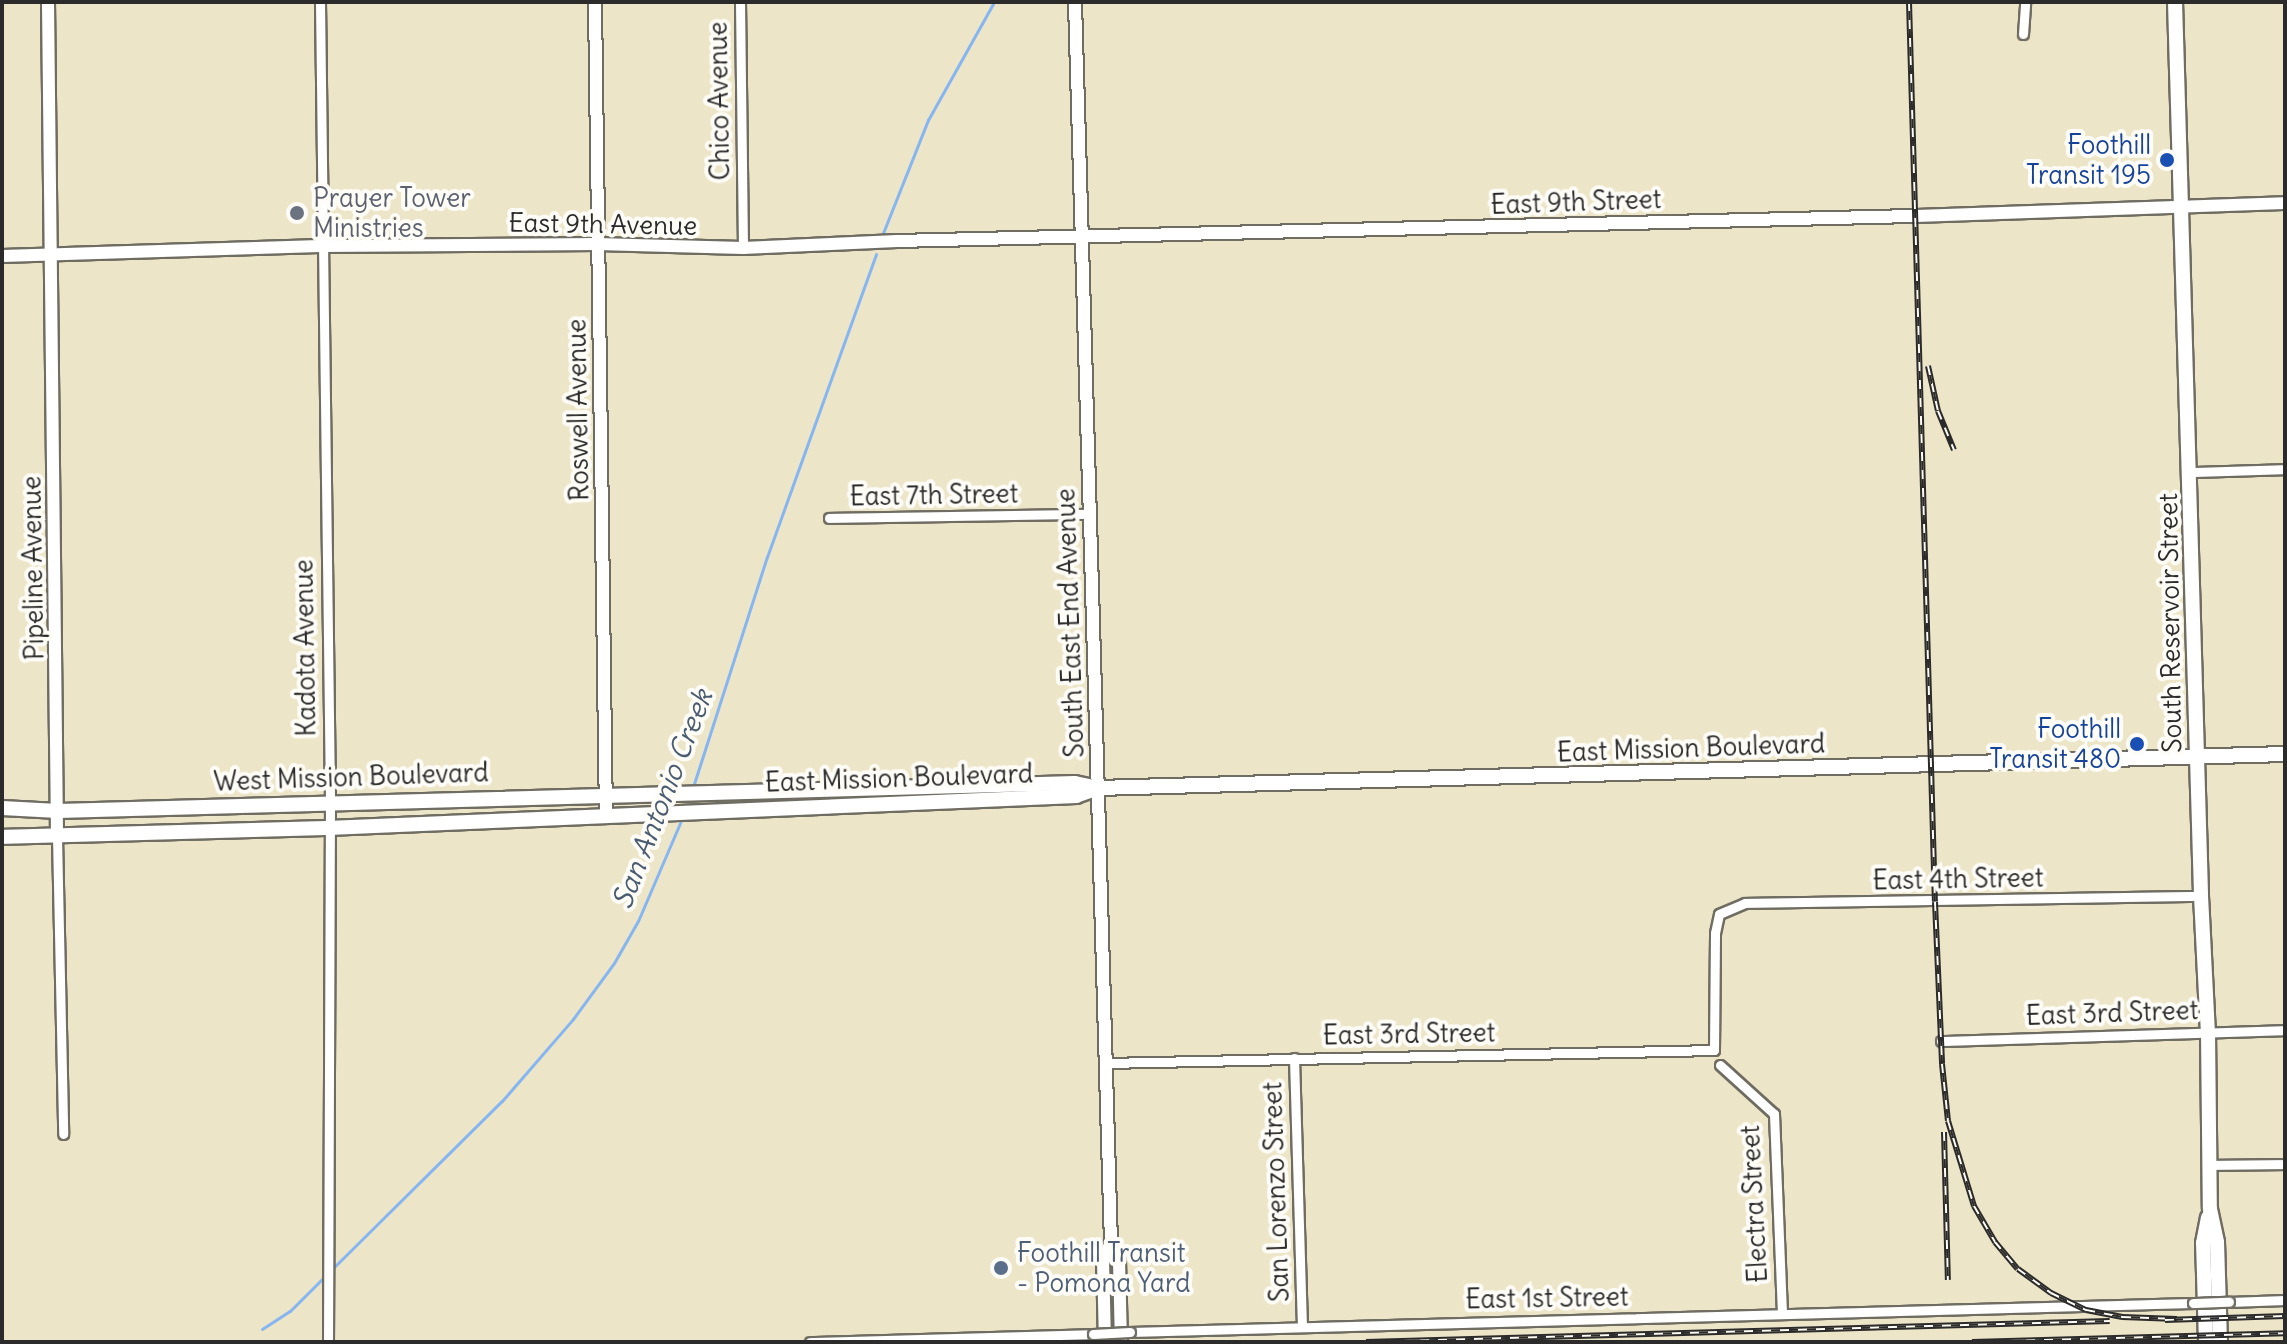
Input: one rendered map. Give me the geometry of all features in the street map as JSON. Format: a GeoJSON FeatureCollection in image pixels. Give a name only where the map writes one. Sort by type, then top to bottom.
{"type":"FeatureCollection","features":[{"type":"Feature","properties":{"kind":"main road","name":"South Reservoir Street"},"geometry":{"type":"LineString","coordinates":[[2175,2],[2201,896],[2208,1032],[2210,1209],[2217,1242],[2220,1342]]}},
{"type":"Feature","properties":{"kind":"main road","name":"East Mission Boulevard"},"geometry":{"type":"LineString","coordinates":[[701,792],[1075,783],[1098,788],[2285,754]]}},
{"type":"Feature","properties":{"kind":"main road","name":"East Mission Boulevard"},"geometry":{"type":"LineString","coordinates":[[2,837],[328,828],[1076,796],[1098,788]]}},
{"type":"Feature","properties":{"kind":"main road","name":"West Mission Boulevard"},"geometry":{"type":"LineString","coordinates":[[2,808],[58,811],[701,792]]}},
{"type":"Feature","properties":{"kind":"main road"},"geometry":{"type":"LineString","coordinates":[[2206,1342],[2203,1243],[2210,1209]]}},
{"type":"Feature","properties":{"kind":"street","name":"Pipeline Avenue"},"geometry":{"type":"LineString","coordinates":[[48,2],[63,1134]]}},
{"type":"Feature","properties":{"kind":"street","name":"Kadota Avenue"},"geometry":{"type":"LineString","coordinates":[[320,2],[320,246],[330,802],[328,1342]]}},
{"type":"Feature","properties":{"kind":"street","name":"Roswell Avenue"},"geometry":{"type":"LineString","coordinates":[[595,2],[606,816]]}},
{"type":"Feature","properties":{"kind":"street","name":"Chico Avenue"},"geometry":{"type":"LineString","coordinates":[[740,2],[743,248]]}},
{"type":"Feature","properties":{"kind":"street","name":"South East End Avenue"},"geometry":{"type":"LineString","coordinates":[[1075,2],[1111,1242]]}},
{"type":"Feature","properties":{"kind":"street"},"geometry":{"type":"LineString","coordinates":[[2023,34],[2025,2]]}},
{"type":"Feature","properties":{"kind":"street","name":"East 9th Street"},"geometry":{"type":"LineString","coordinates":[[867,242],[1915,216],[2285,203]]}},
{"type":"Feature","properties":{"kind":"street","name":"East 9th Avenue"},"geometry":{"type":"LineString","coordinates":[[2,256],[320,246],[597,244],[743,248],[867,242]]}},
{"type":"Feature","properties":{"kind":"street"},"geometry":{"type":"LineString","coordinates":[[2191,472],[2285,469]]}},
{"type":"Feature","properties":{"kind":"street","name":"East 7th Street"},"geometry":{"type":"LineString","coordinates":[[829,518],[1088,514]]}},
{"type":"Feature","properties":{"kind":"street","name":"East 4th Street"},"geometry":{"type":"LineString","coordinates":[[1714,1050],[1715,933],[1719,914],[1745,903],[2201,896]]}},
{"type":"Feature","properties":{"kind":"street","name":"East 3rd Street"},"geometry":{"type":"LineString","coordinates":[[1941,1041],[2285,1030]]}},
{"type":"Feature","properties":{"kind":"street","name":"East 3rd Street"},"geometry":{"type":"LineString","coordinates":[[1105,1063],[1714,1050]]}},
{"type":"Feature","properties":{"kind":"street","name":"San Lorenzo Street"},"geometry":{"type":"LineString","coordinates":[[1294,1058],[1302,1326]]}},
{"type":"Feature","properties":{"kind":"street","name":"Electra Street"},"geometry":{"type":"LineString","coordinates":[[1720,1065],[1774,1114],[1782,1314]]}},
{"type":"Feature","properties":{"kind":"street"},"geometry":{"type":"LineString","coordinates":[[2209,1165],[2285,1164]]}},
{"type":"Feature","properties":{"kind":"street"},"geometry":{"type":"LineString","coordinates":[[1111,1242],[1119,1261],[1126,1337]]}},
{"type":"Feature","properties":{"kind":"street"},"geometry":{"type":"LineString","coordinates":[[1105,1342],[1103,1260],[1111,1242]]}},
{"type":"Feature","properties":{"kind":"street","name":"East 1st Street"},"geometry":{"type":"LineString","coordinates":[[810,1342],[1093,1334],[1126,1337],[1302,1326],[2285,1300]]}},
{"type":"Feature","properties":{"kind":"waterway","name":"San Antonio Creek"},"geometry":{"type":"LineString","coordinates":[[883,233],[928,120],[994,2]]}},
{"type":"Feature","properties":{"kind":"waterway","name":"San Antonio Creek"},"geometry":{"type":"LineString","coordinates":[[692,790],[767,557],[876,254]]}},
{"type":"Feature","properties":{"kind":"waterway","name":"San Antonio Creek"},"geometry":{"type":"LineString","coordinates":[[331,1270],[502,1101],[573,1019],[614,963],[638,921],[683,816]]}},
{"type":"Feature","properties":{"kind":"waterway","name":"San Antonio Creek"},"geometry":{"type":"LineString","coordinates":[[262,1329],[290,1311],[326,1275]]}},
{"type":"Feature","properties":{"kind":"railway"},"geometry":{"type":"LineString","coordinates":[[1909,2],[1935,902],[1942,1064],[1948,1121],[1974,1206],[1995,1242],[2018,1269],[2051,1293],[2086,1310],[2122,1317],[2177,1319]]}},
{"type":"Feature","properties":{"kind":"railway"},"geometry":{"type":"LineString","coordinates":[[1928,366],[1938,411],[1954,450]]}},
{"type":"Feature","properties":{"kind":"railway"},"geometry":{"type":"LineString","coordinates":[[1944,1132],[1948,1280]]}},
{"type":"Feature","properties":{"kind":"railway"},"geometry":{"type":"LineString","coordinates":[[2165,1320],[2285,1316]]}},
{"type":"Feature","properties":{"kind":"railway"},"geometry":{"type":"LineString","coordinates":[[1366,1342],[2110,1321]]}},
{"type":"Feature","properties":{"kind":"railway"},"geometry":{"type":"LineString","coordinates":[[1972,1342],[2285,1333]]}},
{"type":"Feature","properties":{"kind":"place","name":"Foothill Transit 195"},"geometry":{"type":"Point","coordinates":[2167,160]}},
{"type":"Feature","properties":{"kind":"place","name":"Prayer Tower Ministries"},"geometry":{"type":"Point","coordinates":[297,213]}},
{"type":"Feature","properties":{"kind":"place","name":"Foothill Transit 480"},"geometry":{"type":"Point","coordinates":[2137,744]}},
{"type":"Feature","properties":{"kind":"place","name":"Foothill Transit - Pomona Yard"},"geometry":{"type":"Point","coordinates":[1001,1268]}}]}
